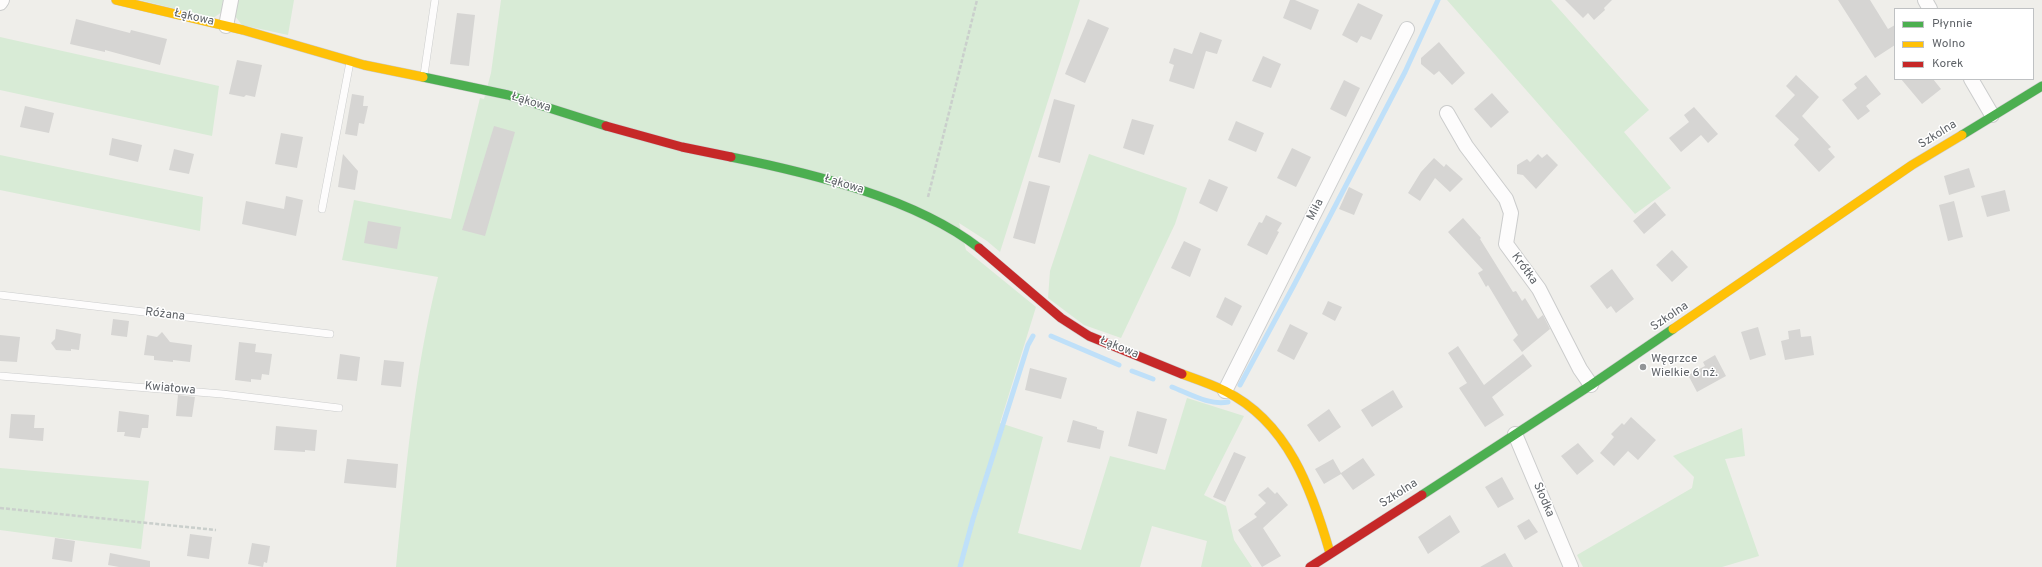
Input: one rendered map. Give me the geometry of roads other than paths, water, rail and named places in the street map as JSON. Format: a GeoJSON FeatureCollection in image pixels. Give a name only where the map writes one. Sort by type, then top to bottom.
{"type":"FeatureCollection","features":[{"type":"Feature","properties":{"kind":"street","name":"Łąkowa"},"geometry":{"type":"LineString","coordinates":[[116,0],[226,26],[350,61],[508,95],[622,131],[829,180],[871,193],[923,215],[951,229],[977,247],[1076,329],[1096,339],[1225,390],[1259,413],[1282,440],[1308,483],[1316,504],[1330,553]]}},
{"type":"Feature","properties":{"kind":"street","name":"Łąkowa"},"geometry":{"type":"LineString","coordinates":[[226,26],[231,0]]}},
{"type":"Feature","properties":{"kind":"street","name":"Miła"},"geometry":{"type":"LineString","coordinates":[[1225,390],[1407,29]]}},
{"type":"Feature","properties":{"kind":"street"},"geometry":{"type":"LineString","coordinates":[[1972,80],[1992,115]]}},
{"type":"Feature","properties":{"kind":"street","name":"Szkolna"},"geometry":{"type":"LineString","coordinates":[[1310,567],[1591,385],[1912,165],[2042,86]]}},
{"type":"Feature","properties":{"kind":"street","name":"Krótka"},"geometry":{"type":"LineString","coordinates":[[1447,113],[1466,146],[1506,199],[1511,213],[1506,244],[1539,289],[1580,369],[1591,385]]}},
{"type":"Feature","properties":{"kind":"street","name":"Słodka"},"geometry":{"type":"LineString","coordinates":[[1515,434],[1571,567]]}},
{"type":"Feature","properties":{"kind":"lane"},"geometry":{"type":"LineString","coordinates":[[424,78],[435,0]]}},
{"type":"Feature","properties":{"kind":"lane"},"geometry":{"type":"LineString","coordinates":[[322,209],[350,61]]}},
{"type":"Feature","properties":{"kind":"lane","name":"Różana"},"geometry":{"type":"LineString","coordinates":[[0,295],[330,334]]}},
{"type":"Feature","properties":{"kind":"lane","name":"Kwiatowa"},"geometry":{"type":"LineString","coordinates":[[0,376],[222,394],[339,408]]}},
{"type":"Feature","properties":{"kind":"waterway"},"geometry":{"type":"LineString","coordinates":[[1240,385],[1405,72],[1438,0]]}},
{"type":"Feature","properties":{"kind":"waterway"},"geometry":{"type":"LineString","coordinates":[[960,567],[973,519],[1028,345],[1033,336]]}},
{"type":"Feature","properties":{"kind":"waterway"},"geometry":{"type":"LineString","coordinates":[[1051,336],[1119,365]]}},
{"type":"Feature","properties":{"kind":"waterway"},"geometry":{"type":"LineString","coordinates":[[1132,371],[1153,379]]}},
{"type":"Feature","properties":{"kind":"waterway"},"geometry":{"type":"LineString","coordinates":[[1172,387],[1207,401],[1221,403],[1228,402]]}},
{"type":"Feature","properties":{"kind":"place","name":"Węgrzce Wielkie 6 nż."},"geometry":{"type":"Point","coordinates":[1643,367]}}]}
